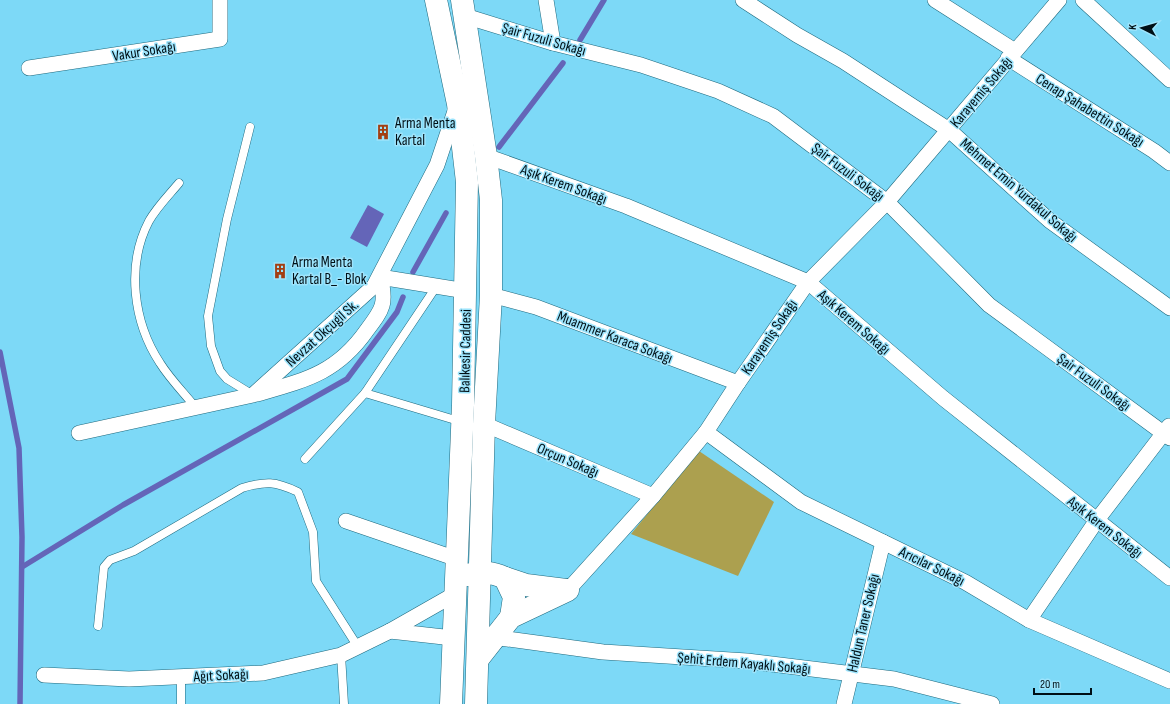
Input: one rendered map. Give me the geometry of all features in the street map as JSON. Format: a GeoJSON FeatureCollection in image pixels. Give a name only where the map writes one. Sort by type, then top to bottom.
{"type":"FeatureCollection","features":[{"type":"Feature","properties":{"kind":"main road","name":"Balıkesir Caddesi"},"geometry":{"type":"LineString","coordinates":[[436,0],[458,104],[467,182],[466,291],[480,572],[476,704]]}},
{"type":"Feature","properties":{"kind":"main road","name":"Balıkesir Caddesi"},"geometry":{"type":"LineString","coordinates":[[451,704],[457,559],[473,423],[491,295],[491,200],[486,156],[463,8]]}},
{"type":"Feature","properties":{"kind":"main road"},"geometry":{"type":"LineString","coordinates":[[455,594],[466,575],[480,572],[494,573],[526,585],[568,590]]}},
{"type":"Feature","properties":{"kind":"main road"},"geometry":{"type":"LineString","coordinates":[[505,578],[514,597],[510,617]]}},
{"type":"Feature","properties":{"kind":"main road"},"geometry":{"type":"LineString","coordinates":[[478,659],[510,617],[568,590]]}},
{"type":"Feature","properties":{"kind":"street","name":"Vakur Sokağı"},"geometry":{"type":"LineString","coordinates":[[30,68],[220,39],[220,0]]}},
{"type":"Feature","properties":{"kind":"street"},"geometry":{"type":"LineString","coordinates":[[546,0],[553,43]]}},
{"type":"Feature","properties":{"kind":"street","name":"Mehmet Emin Yurdakul Sokağı"},"geometry":{"type":"LineString","coordinates":[[744,0],[797,35],[843,61],[949,130],[1050,221],[1170,308]]}},
{"type":"Feature","properties":{"kind":"street","name":"Cenap Şahabettin Sokağı"},"geometry":{"type":"LineString","coordinates":[[934,0],[1170,163]]}},
{"type":"Feature","properties":{"kind":"street","name":"Karayemiş Sokağı"},"geometry":{"type":"LineString","coordinates":[[568,590],[653,496],[706,432],[808,282],[888,202],[1059,0]]}},
{"type":"Feature","properties":{"kind":"street"},"geometry":{"type":"LineString","coordinates":[[1082,0],[1170,80]]}},
{"type":"Feature","properties":{"kind":"street","name":"Şair Fuzuli Sokağı"},"geometry":{"type":"LineString","coordinates":[[463,8],[553,43],[641,65],[718,91],[773,116],[888,202],[990,305],[1168,432]]}},
{"type":"Feature","properties":{"kind":"street","name":"Nevzat Okçugil Sk."},"geometry":{"type":"LineString","coordinates":[[80,433],[253,395],[374,286],[437,165],[458,104]]}},
{"type":"Feature","properties":{"kind":"street","name":"Aşık Kerem Sokağı"},"geometry":{"type":"LineString","coordinates":[[486,156],[626,206],[808,282],[943,398],[1170,578]]}},
{"type":"Feature","properties":{"kind":"street"},"geometry":{"type":"LineString","coordinates":[[253,395],[303,381],[330,368],[357,345],[382,310],[384,293],[380,277],[466,291]]}},
{"type":"Feature","properties":{"kind":"street","name":"Muammer Karaca Sokağı"},"geometry":{"type":"LineString","coordinates":[[491,295],[536,307],[738,383]]}},
{"type":"Feature","properties":{"kind":"street","name":"Orçun Sokağı"},"geometry":{"type":"LineString","coordinates":[[473,423],[653,496]]}},
{"type":"Feature","properties":{"kind":"street","name":"Arıcılar Sokağı"},"geometry":{"type":"LineString","coordinates":[[706,432],[801,502],[965,582],[1030,620],[1170,681]]}},
{"type":"Feature","properties":{"kind":"street"},"geometry":{"type":"LineString","coordinates":[[1030,620],[1097,520],[1168,432]]}},
{"type":"Feature","properties":{"kind":"street"},"geometry":{"type":"LineString","coordinates":[[346,521],[457,559]]}},
{"type":"Feature","properties":{"kind":"street","name":"Haldun Taner Sokağı"},"geometry":{"type":"LineString","coordinates":[[844,704],[883,542]]}},
{"type":"Feature","properties":{"kind":"street","name":"Ağıt Sokağı"},"geometry":{"type":"LineString","coordinates":[[44,675],[129,679],[263,673],[341,655],[390,631],[455,594]]}},
{"type":"Feature","properties":{"kind":"street"},"geometry":{"type":"LineString","coordinates":[[390,631],[453,638]]}},
{"type":"Feature","properties":{"kind":"street","name":"Şehit Erdem Kayaklı Sokağı"},"geometry":{"type":"LineString","coordinates":[[494,637],[603,652],[747,661],[894,679],[992,704]]}},
{"type":"Feature","properties":{"kind":"lane"},"geometry":{"type":"LineString","coordinates":[[250,128],[227,219],[208,316],[211,346],[220,371],[227,379],[253,395]]}},
{"type":"Feature","properties":{"kind":"lane"},"geometry":{"type":"LineString","coordinates":[[180,183],[158,207],[143,235],[136,258],[135,286],[140,316],[152,348],[160,363],[196,408]]}},
{"type":"Feature","properties":{"kind":"lane"},"geometry":{"type":"LineString","coordinates":[[305,459],[365,393],[436,287]]}},
{"type":"Feature","properties":{"kind":"lane"},"geometry":{"type":"LineString","coordinates":[[365,393],[473,423]]}},
{"type":"Feature","properties":{"kind":"lane"},"geometry":{"type":"LineString","coordinates":[[98,626],[104,567],[110,560],[134,550],[242,488],[261,482],[270,482],[298,492],[313,532],[316,581],[358,647]]}},
{"type":"Feature","properties":{"kind":"lane"},"geometry":{"type":"LineString","coordinates":[[341,655],[344,704]]}},
{"type":"Feature","properties":{"kind":"lane"},"geometry":{"type":"LineString","coordinates":[[180,704],[181,677]]}},
{"type":"Feature","properties":{"kind":"shaded area"},"geometry":{"type":"Polygon","coordinates":[[[368,205],[384,214],[367,247],[350,238],[368,205]]]}},
{"type":"Feature","properties":{"kind":"shaded area"},"geometry":{"type":"Polygon","coordinates":[[[699,451],[774,502],[738,576],[631,534],[699,451]]]}},
{"type":"Feature","properties":{"kind":"waterway"},"geometry":{"type":"LineString","coordinates":[[580,40],[604,0]]}},
{"type":"Feature","properties":{"kind":"waterway"},"geometry":{"type":"LineString","coordinates":[[499,147],[563,63]]}},
{"type":"Feature","properties":{"kind":"waterway"},"geometry":{"type":"LineString","coordinates":[[413,272],[446,213]]}},
{"type":"Feature","properties":{"kind":"waterway"},"geometry":{"type":"LineString","coordinates":[[22,567],[123,505],[347,379],[397,312],[403,297]]}},
{"type":"Feature","properties":{"kind":"waterway"},"geometry":{"type":"LineString","coordinates":[[0,352],[19,448],[22,537],[20,704]]}},
{"type":"Feature","properties":{"kind":"place","name":"Arma Menta Kartal"},"geometry":{"type":"Point","coordinates":[383,132]}},
{"type":"Feature","properties":{"kind":"place","name":"Arma Menta Kartal B_- Blok"},"geometry":{"type":"Point","coordinates":[280,271]}}]}
